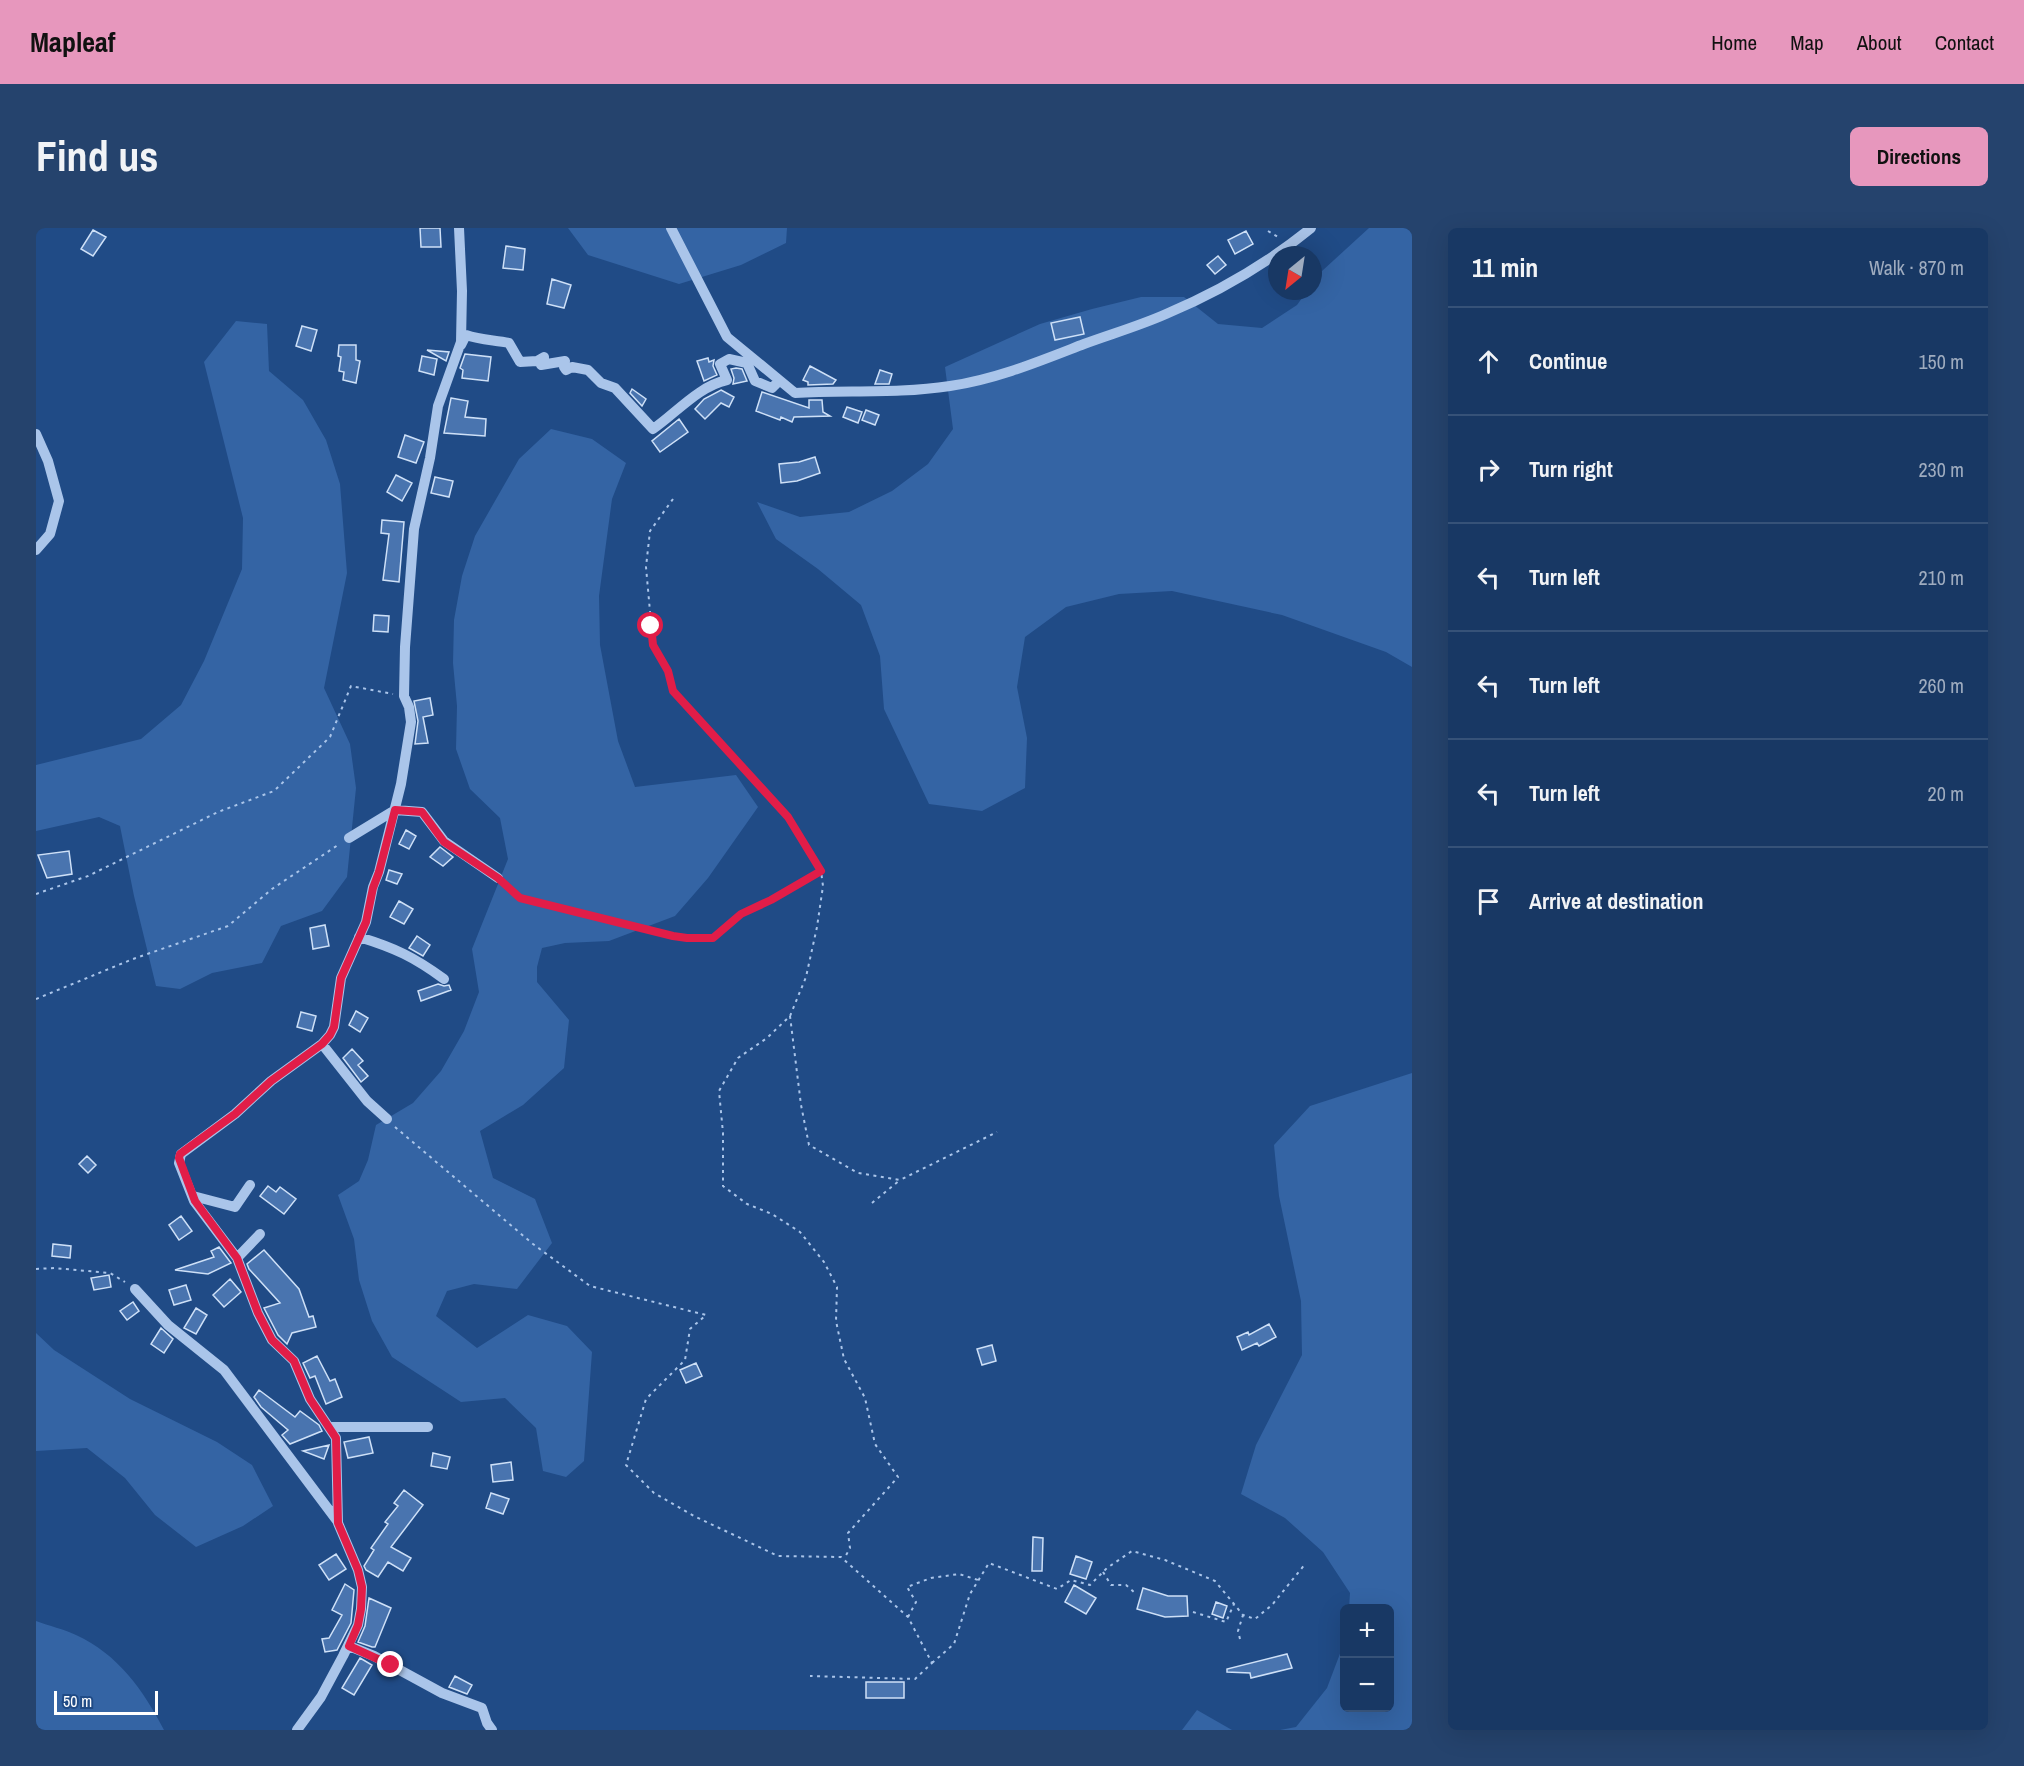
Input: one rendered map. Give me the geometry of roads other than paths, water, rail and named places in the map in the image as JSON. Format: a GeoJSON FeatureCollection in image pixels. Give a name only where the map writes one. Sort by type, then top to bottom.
{"type":"FeatureCollection","features":[{"type":"Feature","properties":{"kind":"street"},"geometry":{"type":"LineString","coordinates":[[458,351],[462,291],[459,228]]}},
{"type":"Feature","properties":{"kind":"street"},"geometry":{"type":"LineString","coordinates":[[671,228],[727,337],[795,393],[910,391],[952,386],[1008,373],[1167,314],[1259,267],[1311,228]]}},
{"type":"Feature","properties":{"kind":"street"},"geometry":{"type":"LineString","coordinates":[[338,1523],[336,1438],[310,1399],[294,1361],[272,1340],[258,1313],[237,1258],[193,1196],[179,1163],[180,1154],[235,1114],[271,1081],[322,1044],[334,1027],[341,978],[366,922],[401,784],[411,722],[409,707],[404,696],[405,647],[414,529],[430,458],[438,406],[458,351],[466,335],[481,341],[493,340],[509,343],[520,362],[537,361],[544,357],[542,365],[565,361],[566,370],[572,367],[588,370],[601,383],[615,388],[653,429],[717,382],[727,380],[720,364],[729,359],[747,363],[755,381],[772,388],[780,381]]}},
{"type":"Feature","properties":{"kind":"street"},"geometry":{"type":"LineString","coordinates":[[36,434],[48,460],[59,501],[50,534],[36,550]]}},
{"type":"Feature","properties":{"kind":"street"},"geometry":{"type":"LineString","coordinates":[[349,838],[395,810],[422,812],[444,842],[498,878]]}},
{"type":"Feature","properties":{"kind":"street"},"geometry":{"type":"LineString","coordinates":[[359,937],[398,950],[426,965],[444,979]]}},
{"type":"Feature","properties":{"kind":"street"},"geometry":{"type":"LineString","coordinates":[[322,1044],[367,1101],[387,1119]]}},
{"type":"Feature","properties":{"kind":"street"},"geometry":{"type":"LineString","coordinates":[[193,1196],[235,1207],[250,1185]]}},
{"type":"Feature","properties":{"kind":"street"},"geometry":{"type":"LineString","coordinates":[[237,1258],[260,1234]]}},
{"type":"Feature","properties":{"kind":"street"},"geometry":{"type":"LineString","coordinates":[[135,1288],[168,1326],[224,1370],[309,1481],[338,1523],[358,1570],[362,1587],[358,1625],[321,1697],[297,1730]]}},
{"type":"Feature","properties":{"kind":"street"},"geometry":{"type":"LineString","coordinates":[[328,1427],[428,1427]]}},
{"type":"Feature","properties":{"kind":"street"},"geometry":{"type":"LineString","coordinates":[[349,1646],[374,1656],[442,1693],[482,1708],[492,1730]]}}]}
